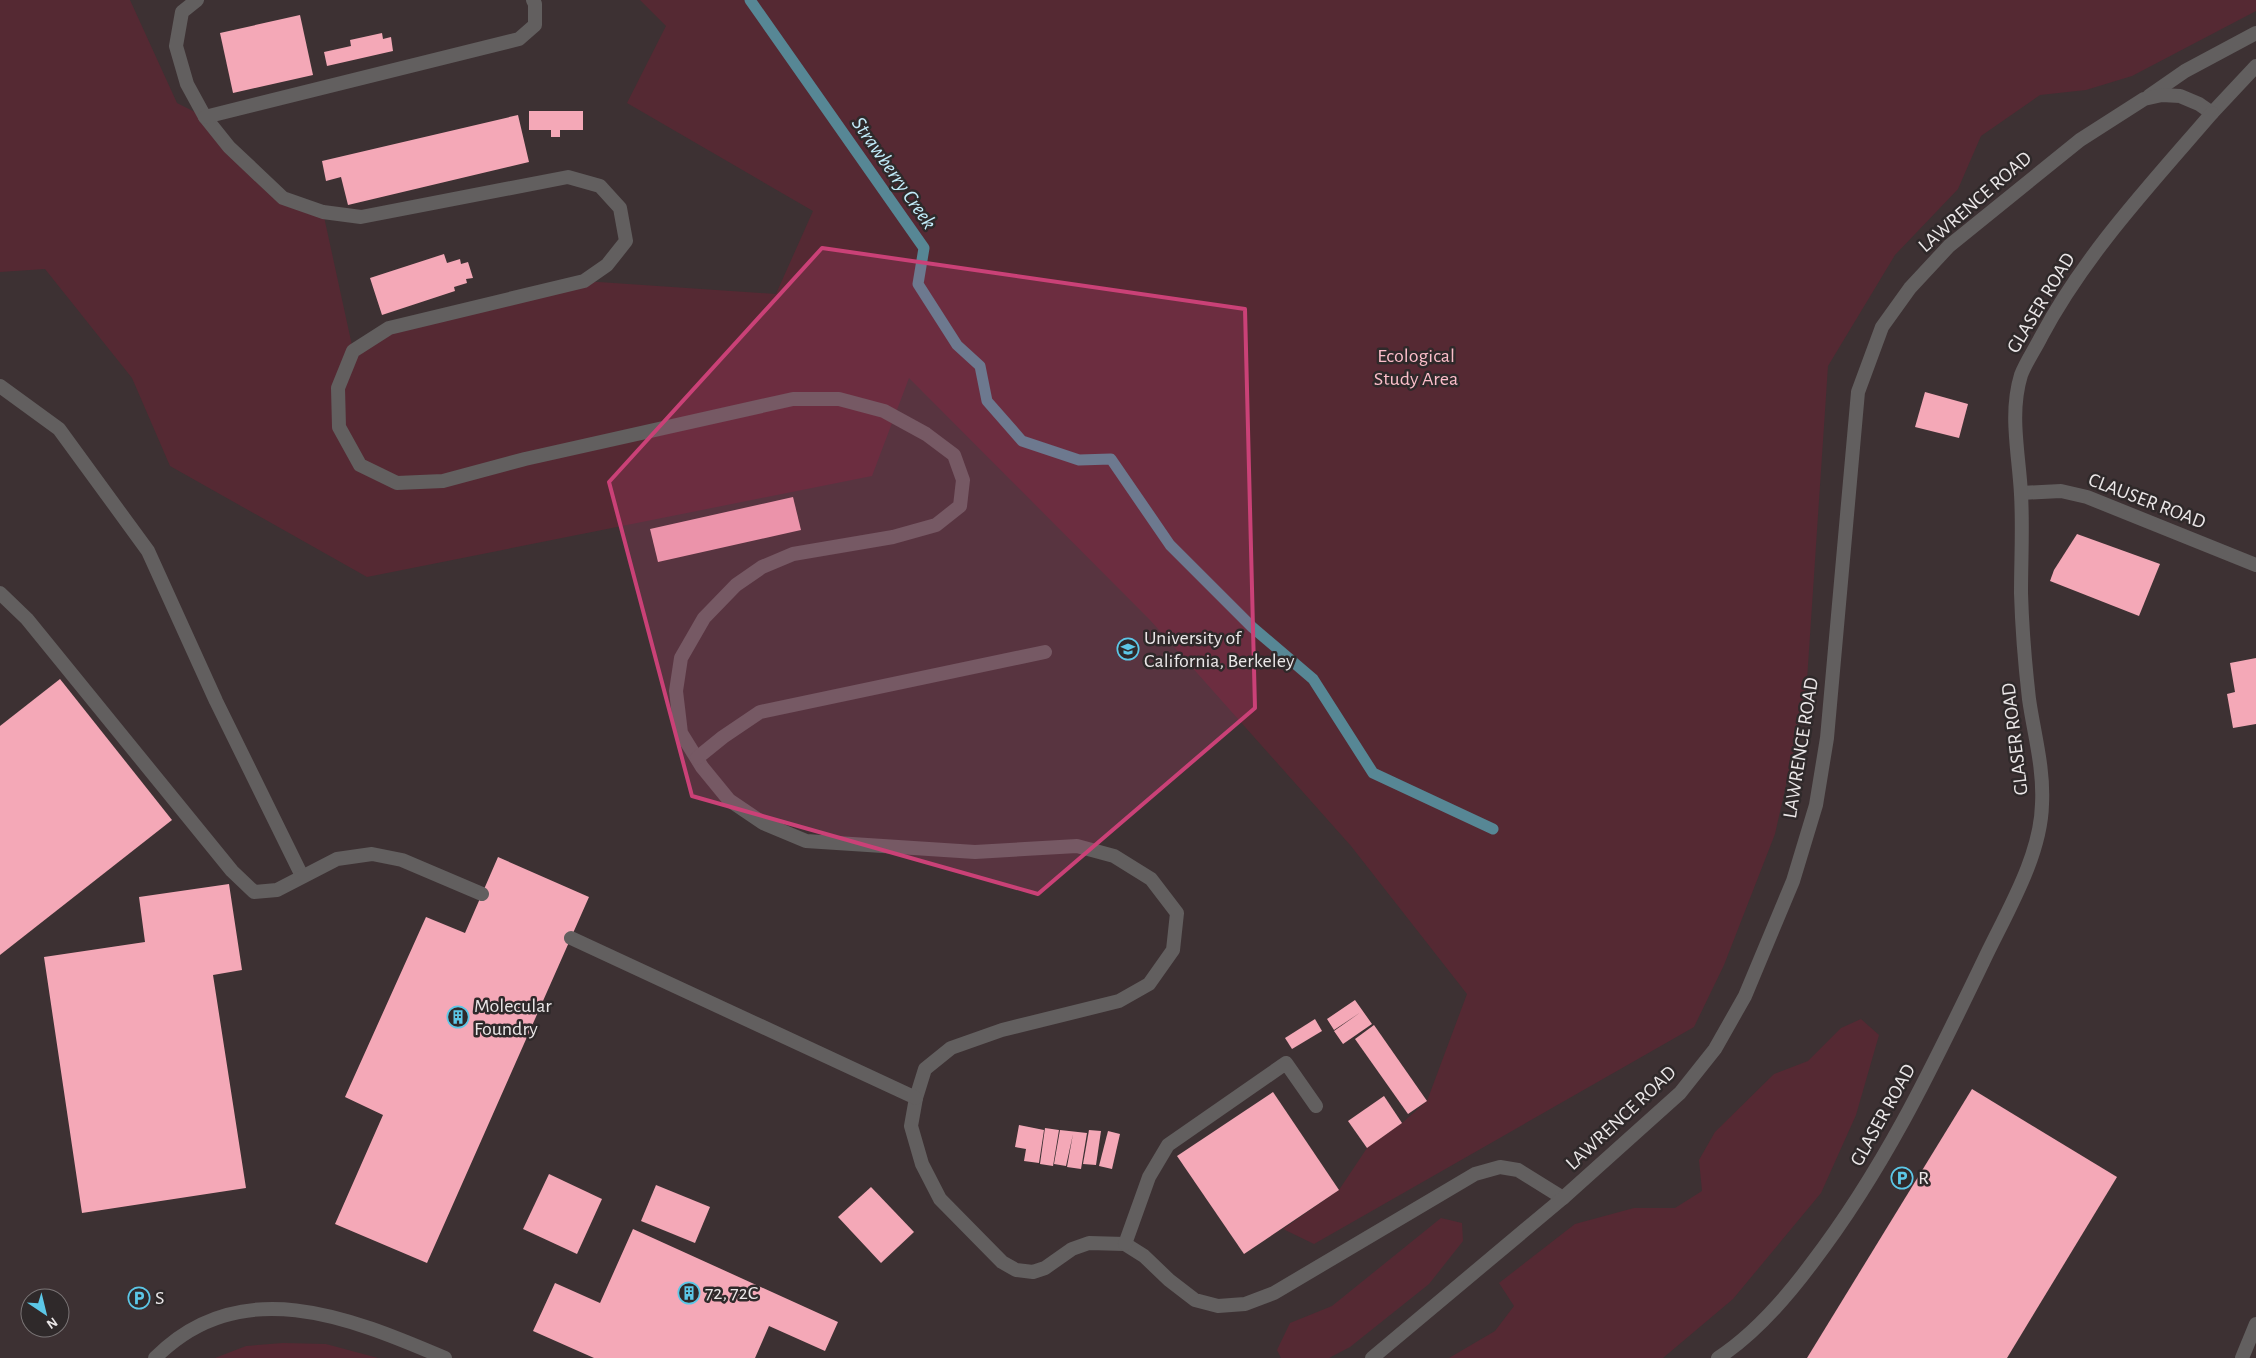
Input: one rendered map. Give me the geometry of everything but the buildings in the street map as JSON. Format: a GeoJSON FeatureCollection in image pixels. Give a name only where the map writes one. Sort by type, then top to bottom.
{"type":"FeatureCollection","features":[{"type":"Feature","properties":{"kind":"lane"},"geometry":{"type":"LineString","coordinates":[[197,0],[182,12],[176,46],[187,84],[205,117],[229,147],[283,198],[323,212],[361,217],[568,177],[600,186],[620,208],[626,241],[607,265],[584,281],[389,328],[354,351],[338,388],[339,427],[360,465],[398,483],[443,481],[526,459],[794,399],[839,399],[884,411],[926,434],[954,455],[963,480],[960,506],[936,525],[893,537],[793,554],[762,566],[736,584],[704,618],[681,658],[676,691],[681,733],[696,758],[729,800],[763,823],[806,841],[975,852],[1077,846],[1114,856],[1151,879],[1177,913],[1173,950],[1149,984],[1119,1000],[1002,1030],[951,1048],[925,1069],[916,1098],[911,1126],[922,1164],[940,1200],[1002,1262],[1016,1270],[1033,1272],[1045,1268],[1072,1249],[1089,1244],[1125,1244],[1144,1256],[1169,1280],[1195,1300],[1218,1306],[1246,1304],[1274,1293],[1475,1174],[1500,1166],[1518,1170],[1563,1198]]}},
{"type":"Feature","properties":{"kind":"lane"},"geometry":{"type":"LineString","coordinates":[[205,117],[519,39],[535,25],[535,4],[533,0]]}},
{"type":"Feature","properties":{"kind":"lane","name":"LAWRENCE ROAD"},"geometry":{"type":"LineString","coordinates":[[1372,1358],[1563,1198],[1680,1093],[1715,1049],[1745,996],[1793,881],[1816,804],[1827,738],[1858,392],[1882,327],[1910,288],[1949,246],[2080,140],[2185,71],[2256,33]]}},
{"type":"Feature","properties":{"kind":"lane"},"geometry":{"type":"LineString","coordinates":[[2212,113],[2256,66]]}},
{"type":"Feature","properties":{"kind":"lane","name":"LAWRENCE ROAD"},"geometry":{"type":"LineString","coordinates":[[2144,99],[2162,95],[2180,96],[2199,104],[2212,113]]}},
{"type":"Feature","properties":{"kind":"lane","name":"GLASER ROAD"},"geometry":{"type":"LineString","coordinates":[[1718,1358],[1733,1348],[1790,1293],[1846,1219],[1897,1134],[1931,1070],[2019,886],[2035,844],[2042,807],[2041,767],[2030,701],[2021,597],[2021,493],[2014,408],[2022,373],[2058,306],[2110,233],[2212,113]]}},
{"type":"Feature","properties":{"kind":"lane"},"geometry":{"type":"LineString","coordinates":[[0,386],[59,429],[148,551],[216,702],[302,876]]}},
{"type":"Feature","properties":{"kind":"lane","name":"CLAUSER ROAD"},"geometry":{"type":"LineString","coordinates":[[2021,493],[2060,491],[2087,497],[2256,565]]}},
{"type":"Feature","properties":{"kind":"lane"},"geometry":{"type":"LineString","coordinates":[[0,593],[27,619],[232,872],[254,892],[276,890],[338,859],[372,854],[402,860],[482,894]]}},
{"type":"Feature","properties":{"kind":"lane"},"geometry":{"type":"LineString","coordinates":[[696,758],[760,712],[1045,652]]}},
{"type":"Feature","properties":{"kind":"lane"},"geometry":{"type":"LineString","coordinates":[[572,938],[916,1098]]}},
{"type":"Feature","properties":{"kind":"lane"},"geometry":{"type":"LineString","coordinates":[[1125,1244],[1149,1177],[1168,1145],[1286,1063],[1316,1106]]}},
{"type":"Feature","properties":{"kind":"lane"},"geometry":{"type":"LineString","coordinates":[[155,1358],[168,1344],[200,1325],[235,1311],[273,1308],[334,1317],[386,1333],[445,1358]]}},
{"type":"Feature","properties":{"kind":"lane"},"geometry":{"type":"LineString","coordinates":[[2244,1358],[2256,1324]]}},
{"type":"Feature","properties":{"kind":"highlighted area"},"geometry":{"type":"Polygon","coordinates":[[[822,248],[1245,309],[1255,708],[1038,894],[692,796],[609,482],[822,248]]]}},
{"type":"Feature","properties":{"kind":"shaded area","name":"University of California, Berkeley"},"geometry":{"type":"Polygon","coordinates":[[[0,0],[2256,0],[2256,1358],[0,1358],[0,0]]]}},
{"type":"Feature","properties":{"kind":"green space","name":"Ecological Study Area"},"geometry":{"type":"Polygon","coordinates":[[[0,0],[130,0],[177,103],[205,117],[283,198],[323,212],[353,350],[389,328],[584,281],[776,294],[813,211],[627,103],[666,26],[640,0],[2256,0],[2256,11],[2132,76],[2086,90],[2040,95],[1981,136],[1958,189],[1895,255],[1828,366],[1807,680],[1795,745],[1775,834],[1724,965],[1694,1027],[1314,1244],[1283,1229],[1339,1190],[1367,1148],[1402,1123],[1427,1101],[1467,994],[1351,846],[1150,620],[909,378],[872,476],[367,577],[170,466],[132,378],[45,269],[0,272],[0,0]]]}},
{"type":"Feature","properties":{"kind":"green space"},"geometry":{"type":"Polygon","coordinates":[[[1861,1019],[1879,1035],[1856,1115],[1821,1193],[1733,1299],[1663,1358],[1449,1358],[1495,1331],[1514,1306],[1499,1283],[1575,1224],[1634,1208],[1675,1208],[1702,1191],[1699,1160],[1715,1132],[1774,1074],[1808,1061],[1841,1028],[1861,1019]]]}},
{"type":"Feature","properties":{"kind":"green space"},"geometry":{"type":"Polygon","coordinates":[[[1441,1218],[1462,1223],[1463,1241],[1429,1284],[1350,1347],[1329,1358],[1281,1358],[1277,1350],[1290,1323],[1332,1306],[1441,1218]]]}},
{"type":"Feature","properties":{"kind":"green space"},"geometry":{"type":"Polygon","coordinates":[[[283,1343],[326,1344],[378,1358],[215,1358],[246,1346],[283,1343]]]}},
{"type":"Feature","properties":{"kind":"waterway","name":"Strawberry Creek"},"geometry":{"type":"LineString","coordinates":[[750,0],[924,248],[918,284],[957,345],[980,366],[987,401],[1022,441],[1079,460],[1111,459],[1170,545],[1252,627],[1313,679],[1373,773],[1493,829]]}},
{"type":"Feature","properties":{"kind":"place","name":"University of California, Berkeley"},"geometry":{"type":"Point","coordinates":[1128,649]}},
{"type":"Feature","properties":{"kind":"place","name":"Molecular Foundry"},"geometry":{"type":"Point","coordinates":[458,1017]}},
{"type":"Feature","properties":{"kind":"place","name":"R"},"geometry":{"type":"Point","coordinates":[1902,1178]}},
{"type":"Feature","properties":{"kind":"place","name":"72, 72C"},"geometry":{"type":"Point","coordinates":[689,1293]}},
{"type":"Feature","properties":{"kind":"place","name":"S"},"geometry":{"type":"Point","coordinates":[139,1298]}}]}
